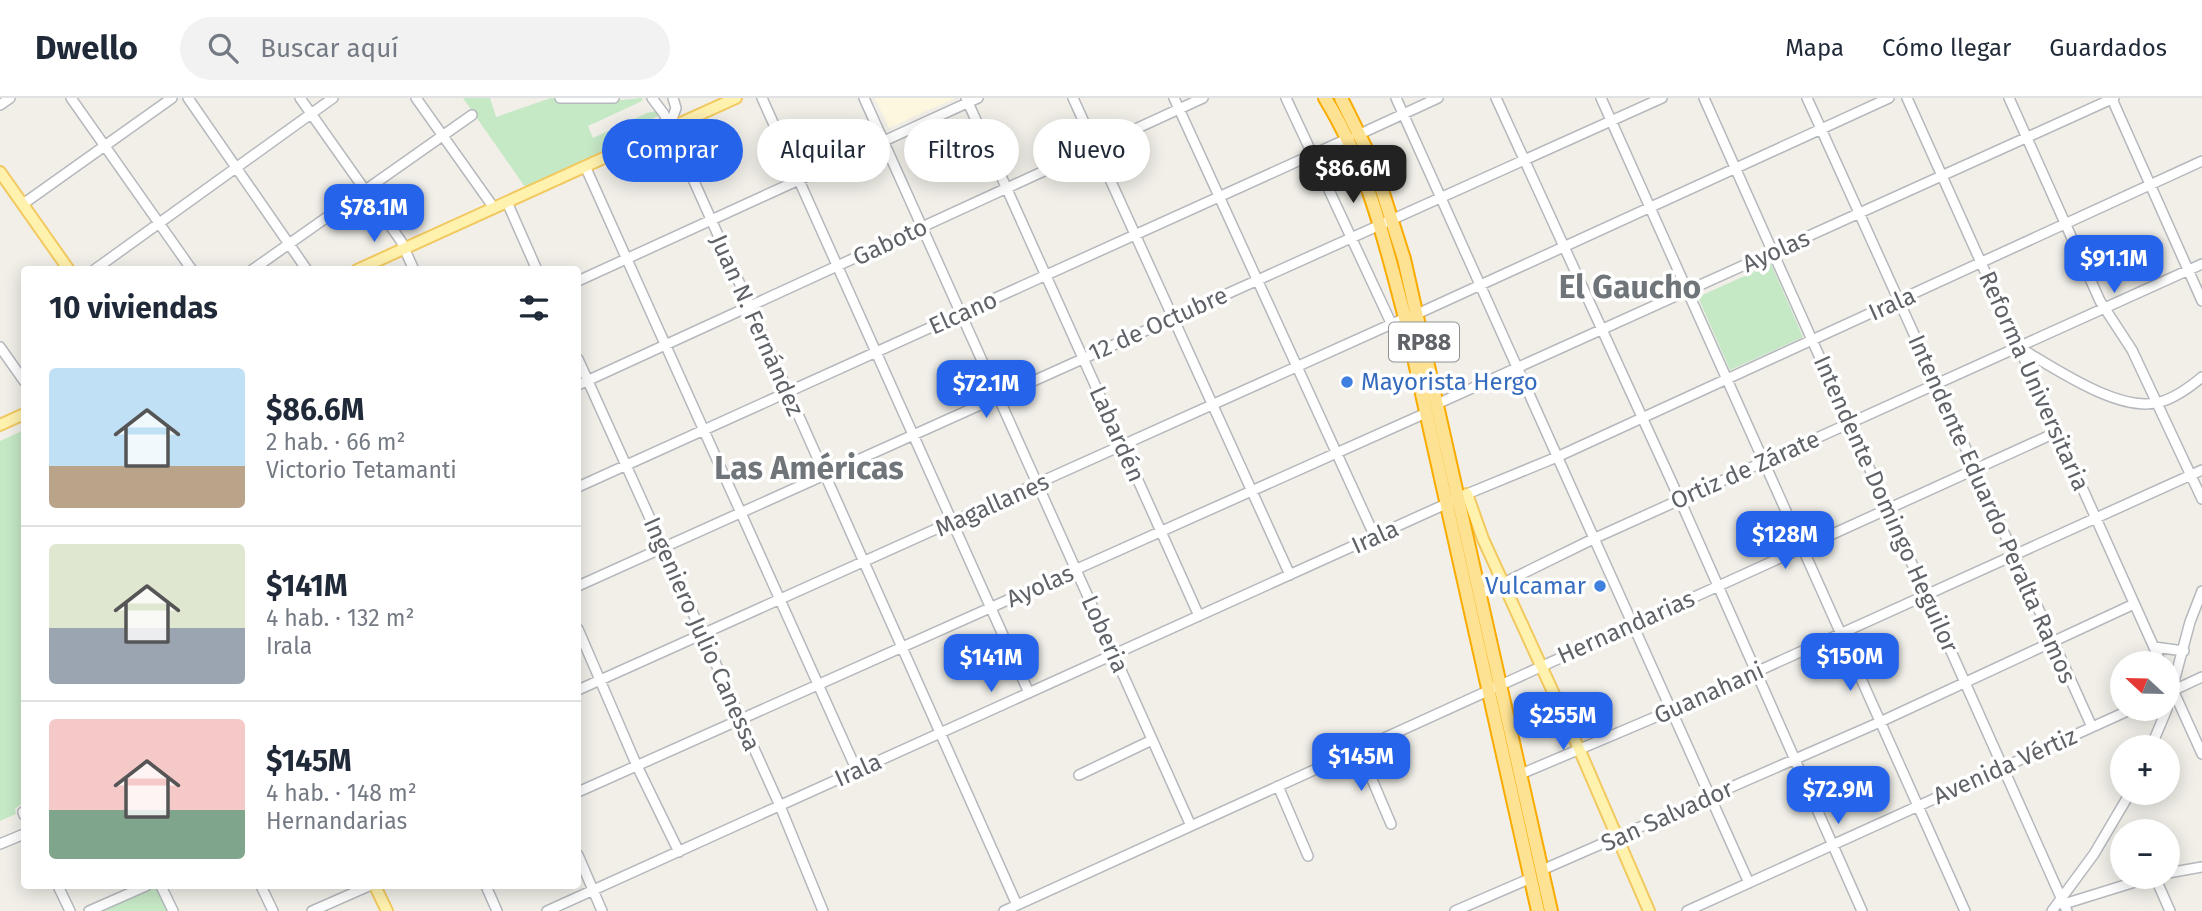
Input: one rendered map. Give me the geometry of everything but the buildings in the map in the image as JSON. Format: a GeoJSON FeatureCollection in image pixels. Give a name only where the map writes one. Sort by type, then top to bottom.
{"type":"FeatureCollection","features":[{"type":"Feature","properties":{"kind":"highway","name":"RP88"},"geometry":{"type":"LineString","coordinates":[[1325,98],[1354,136],[1394,219],[1426,413],[1446,504],[1521,774],[1550,911]]}},
{"type":"Feature","properties":{"kind":"highway","name":"RP88"},"geometry":{"type":"LineString","coordinates":[[1341,98],[1411,316],[1463,495],[1495,687],[1538,911]]}},
{"type":"Feature","properties":{"kind":"main road"},"geometry":{"type":"LineString","coordinates":[[689,119],[736,98]]}},
{"type":"Feature","properties":{"kind":"main road"},"geometry":{"type":"LineString","coordinates":[[366,266],[602,158]]}},
{"type":"Feature","properties":{"kind":"main road"},"geometry":{"type":"LineString","coordinates":[[0,172],[66,266]]}},
{"type":"Feature","properties":{"kind":"main road"},"geometry":{"type":"LineString","coordinates":[[0,425],[21,415]]}},
{"type":"Feature","properties":{"kind":"main road"},"geometry":{"type":"LineString","coordinates":[[1463,495],[1542,666],[1649,911]]}},
{"type":"Feature","properties":{"kind":"main road","name":"Irala"},"geometry":{"type":"LineString","coordinates":[[1446,504],[1463,495]]}},
{"type":"Feature","properties":{"kind":"main road"},"geometry":{"type":"LineString","coordinates":[[376,889],[387,911]]}},
{"type":"Feature","properties":{"kind":"street"},"geometry":{"type":"LineString","coordinates":[[0,105],[10,98]]}},
{"type":"Feature","properties":{"kind":"street"},"geometry":{"type":"LineString","coordinates":[[71,98],[189,266]]}},
{"type":"Feature","properties":{"kind":"street"},"geometry":{"type":"LineString","coordinates":[[23,204],[172,98]]}},
{"type":"Feature","properties":{"kind":"street"},"geometry":{"type":"LineString","coordinates":[[188,98],[304,266]]}},
{"type":"Feature","properties":{"kind":"street"},"geometry":{"type":"LineString","coordinates":[[300,98],[404,248],[412,266]]}},
{"type":"Feature","properties":{"kind":"street"},"geometry":{"type":"LineString","coordinates":[[100,266],[333,98]]}},
{"type":"Feature","properties":{"kind":"street"},"geometry":{"type":"LineString","coordinates":[[416,98],[494,208]]}},
{"type":"Feature","properties":{"kind":"street"},"geometry":{"type":"LineString","coordinates":[[560,98],[614,98]]}},
{"type":"Feature","properties":{"kind":"street"},"geometry":{"type":"LineString","coordinates":[[652,98],[661,108],[674,100]]}},
{"type":"Feature","properties":{"kind":"street"},"geometry":{"type":"LineString","coordinates":[[762,98],[771,119]]}},
{"type":"Feature","properties":{"kind":"street","name":"Loberia"},"geometry":{"type":"LineString","coordinates":[[864,98],[873,119]]}},
{"type":"Feature","properties":{"kind":"street"},"geometry":{"type":"LineString","coordinates":[[890,138],[967,100],[978,98]]}},
{"type":"Feature","properties":{"kind":"street"},"geometry":{"type":"LineString","coordinates":[[1073,98],[1082,119]]}},
{"type":"Feature","properties":{"kind":"street"},"geometry":{"type":"LineString","coordinates":[[1174,98],[1375,537]]}},
{"type":"Feature","properties":{"kind":"street","name":"Gaboto"},"geometry":{"type":"LineString","coordinates":[[1150,122],[1203,98]]}},
{"type":"Feature","properties":{"kind":"street"},"geometry":{"type":"LineString","coordinates":[[1286,98],[1392,325]]}},
{"type":"Feature","properties":{"kind":"street"},"geometry":{"type":"LineString","coordinates":[[1396,98],[1749,883]]}},
{"type":"Feature","properties":{"kind":"street","name":"Elcano"},"geometry":{"type":"LineString","coordinates":[[581,486],[1438,98]]}},
{"type":"Feature","properties":{"kind":"street"},"geometry":{"type":"LineString","coordinates":[[1496,98],[1797,758],[1862,911]]}},
{"type":"Feature","properties":{"kind":"street"},"geometry":{"type":"LineString","coordinates":[[1601,98],[1965,911]]}},
{"type":"Feature","properties":{"kind":"street","name":"12 de Octubre"},"geometry":{"type":"LineString","coordinates":[[581,585],[1662,98]]}},
{"type":"Feature","properties":{"kind":"street","name":"Intendente Domingo Heguilor"},"geometry":{"type":"LineString","coordinates":[[1704,98],[2064,905]]}},
{"type":"Feature","properties":{"kind":"street","name":"Intendente Eduardo Peralta Ramos"},"geometry":{"type":"LineString","coordinates":[[1807,98],[2092,727]]}},
{"type":"Feature","properties":{"kind":"street","name":"Magallanes"},"geometry":{"type":"LineString","coordinates":[[581,689],[1298,368],[1889,98]]}},
{"type":"Feature","properties":{"kind":"street","name":"Reforma Universitaria"},"geometry":{"type":"LineString","coordinates":[[1906,98],[2156,651]]}},
{"type":"Feature","properties":{"kind":"street"},"geometry":{"type":"LineString","coordinates":[[2009,98],[2104,308],[2132,350],[2202,499]]}},
{"type":"Feature","properties":{"kind":"street"},"geometry":{"type":"LineString","coordinates":[[2113,99],[2202,301]]}},
{"type":"Feature","properties":{"kind":"street","name":"Ayolas"},"geometry":{"type":"LineString","coordinates":[[1437,404],[2113,99]]}},
{"type":"Feature","properties":{"kind":"street"},"geometry":{"type":"LineString","coordinates":[[671,119],[674,100]]}},
{"type":"Feature","properties":{"kind":"street","name":"Labardén"},"geometry":{"type":"LineString","coordinates":[[967,100],[1199,616]]}},
{"type":"Feature","properties":{"kind":"street","name":"Juan N. Fernández"},"geometry":{"type":"LineString","coordinates":[[661,108],[665,119]]}},
{"type":"Feature","properties":{"kind":"street"},"geometry":{"type":"LineString","coordinates":[[258,266],[472,115]]}},
{"type":"Feature","properties":{"kind":"street","name":"Loberia"},"geometry":{"type":"LineString","coordinates":[[890,156],[1191,826]]}},
{"type":"Feature","properties":{"kind":"street","name":"Irala"},"geometry":{"type":"LineString","coordinates":[[1463,495],[1557,457],[2202,162]]}},
{"type":"Feature","properties":{"kind":"street"},"geometry":{"type":"LineString","coordinates":[[585,166],[857,771]]}},
{"type":"Feature","properties":{"kind":"street","name":"Gaboto"},"geometry":{"type":"LineString","coordinates":[[581,384],[1033,178]]}},
{"type":"Feature","properties":{"kind":"street","name":"Juan N. Fernández"},"geometry":{"type":"LineString","coordinates":[[693,182],[1017,905]]}},
{"type":"Feature","properties":{"kind":"street"},"geometry":{"type":"LineString","coordinates":[[581,280],[794,182]]}},
{"type":"Feature","properties":{"kind":"street"},"geometry":{"type":"LineString","coordinates":[[799,182],[1029,693]]}},
{"type":"Feature","properties":{"kind":"street"},"geometry":{"type":"LineString","coordinates":[[1111,182],[1290,575]]}},
{"type":"Feature","properties":{"kind":"street"},"geometry":{"type":"LineString","coordinates":[[507,202],[535,266]]}},
{"type":"Feature","properties":{"kind":"street","name":"Ortiz de Zárate"},"geometry":{"type":"LineString","coordinates":[[1481,594],[1593,539],[2202,264]]}},
{"type":"Feature","properties":{"kind":"street"},"geometry":{"type":"LineString","coordinates":[[0,347],[21,377]]}},
{"type":"Feature","properties":{"kind":"street"},"geometry":{"type":"LineString","coordinates":[[2019,347],[2105,394],[2158,403],[2202,377]]}},
{"type":"Feature","properties":{"kind":"street","name":"Ingeniero Julio Canessa"},"geometry":{"type":"LineString","coordinates":[[581,366],[780,806],[823,911]]}},
{"type":"Feature","properties":{"kind":"street","name":"Ayolas"},"geometry":{"type":"LineString","coordinates":[[581,791],[1426,413]]}},
{"type":"Feature","properties":{"kind":"street","name":"Hernandarias"},"geometry":{"type":"LineString","coordinates":[[1004,911],[1632,623],[2057,432]]}},
{"type":"Feature","properties":{"kind":"street","name":"Guanahani"},"geometry":{"type":"LineString","coordinates":[[1521,774],[1672,710],[2202,470]]}},
{"type":"Feature","properties":{"kind":"street","name":"Irala"},"geometry":{"type":"LineString","coordinates":[[548,911],[1446,504]]}},
{"type":"Feature","properties":{"kind":"street"},"geometry":{"type":"LineString","coordinates":[[2180,663],[2190,622],[2202,592]]}},
{"type":"Feature","properties":{"kind":"street","name":"San Salvador"},"geometry":{"type":"LineString","coordinates":[[1542,870],[1880,722],[2134,604]]}},
{"type":"Feature","properties":{"kind":"street"},"geometry":{"type":"LineString","coordinates":[[581,636],[637,766],[679,852]]}},
{"type":"Feature","properties":{"kind":"street"},"geometry":{"type":"LineString","coordinates":[[2154,647],[2184,651]]}},
{"type":"Feature","properties":{"kind":"street"},"geometry":{"type":"LineString","coordinates":[[2180,687],[2202,677]]}},
{"type":"Feature","properties":{"kind":"street"},"geometry":{"type":"LineString","coordinates":[[2180,709],[2202,754]]}},
{"type":"Feature","properties":{"kind":"street","name":"Avenida Vértiz"},"geometry":{"type":"LineString","coordinates":[[1687,911],[2110,719]]}},
{"type":"Feature","properties":{"kind":"street"},"geometry":{"type":"LineString","coordinates":[[1079,775],[1152,740]]}},
{"type":"Feature","properties":{"kind":"street"},"geometry":{"type":"LineString","coordinates":[[1359,749],[1391,824]]}},
{"type":"Feature","properties":{"kind":"street"},"geometry":{"type":"LineString","coordinates":[[1278,786],[1308,856]]}},
{"type":"Feature","properties":{"kind":"street"},"geometry":{"type":"LineString","coordinates":[[2064,905],[2123,805]]}},
{"type":"Feature","properties":{"kind":"street"},"geometry":{"type":"LineString","coordinates":[[0,845],[21,835]]}},
{"type":"Feature","properties":{"kind":"street"},"geometry":{"type":"LineString","coordinates":[[581,862],[602,911]]}},
{"type":"Feature","properties":{"kind":"street"},"geometry":{"type":"LineString","coordinates":[[2180,871],[2202,867]]}},
{"type":"Feature","properties":{"kind":"street"},"geometry":{"type":"LineString","coordinates":[[1455,911],[1531,878]]}},
{"type":"Feature","properties":{"kind":"street"},"geometry":{"type":"LineString","coordinates":[[59,889],[70,911]]}},
{"type":"Feature","properties":{"kind":"street"},"geometry":{"type":"LineString","coordinates":[[89,911],[139,889]]}},
{"type":"Feature","properties":{"kind":"street"},"geometry":{"type":"LineString","coordinates":[[162,889],[173,911]]}},
{"type":"Feature","properties":{"kind":"street"},"geometry":{"type":"LineString","coordinates":[[262,889],[273,911]]}},
{"type":"Feature","properties":{"kind":"street"},"geometry":{"type":"LineString","coordinates":[[312,911],[362,889]]}},
{"type":"Feature","properties":{"kind":"street"},"geometry":{"type":"LineString","coordinates":[[487,889],[497,911]]}},
{"type":"Feature","properties":{"kind":"street"},"geometry":{"type":"LineString","coordinates":[[2052,911],[2115,889]]}},
{"type":"Feature","properties":{"kind":"street"},"geometry":{"type":"LineString","coordinates":[[2159,889],[2170,911]]}},
{"type":"Feature","properties":{"kind":"shaded area"},"geometry":{"type":"Polygon","coordinates":[[[875,98],[955,98],[890,128],[890,119],[885,119],[875,98]]]}},
{"type":"Feature","properties":{"kind":"green space"},"geometry":{"type":"Polygon","coordinates":[[[463,98],[490,98],[496,117],[551,98],[582,104],[642,98],[642,101],[588,126],[593,138],[602,134],[602,152],[525,187],[463,98]]]}},
{"type":"Feature","properties":{"kind":"green space"},"geometry":{"type":"Polygon","coordinates":[[[656,111],[660,115],[652,119],[634,119],[656,111]]]}},
{"type":"Feature","properties":{"kind":"green space"},"geometry":{"type":"Polygon","coordinates":[[[1771,264],[1803,337],[1730,370],[1698,297],[1771,264]]]}},
{"type":"Feature","properties":{"kind":"green space"},"geometry":{"type":"Polygon","coordinates":[[[21,431],[21,804],[15,809],[16,814],[0,821],[0,441],[21,431]]]}},
{"type":"Feature","properties":{"kind":"green space"},"geometry":{"type":"Polygon","coordinates":[[[148,889],[157,889],[169,911],[98,911],[148,889]]]}},
{"type":"Feature","properties":{"kind":"place","name":"Mayorista Hergo"},"geometry":{"type":"Point","coordinates":[1347,382]}},
{"type":"Feature","properties":{"kind":"place","name":"Vulcamar"},"geometry":{"type":"Point","coordinates":[1600,586]}},
{"type":"Feature","properties":{"kind":"district","name":"El Gaucho"},"geometry":{"type":"Point","coordinates":[1630,287]}},
{"type":"Feature","properties":{"kind":"district","name":"Las Américas"},"geometry":{"type":"Point","coordinates":[809,468]}}]}
